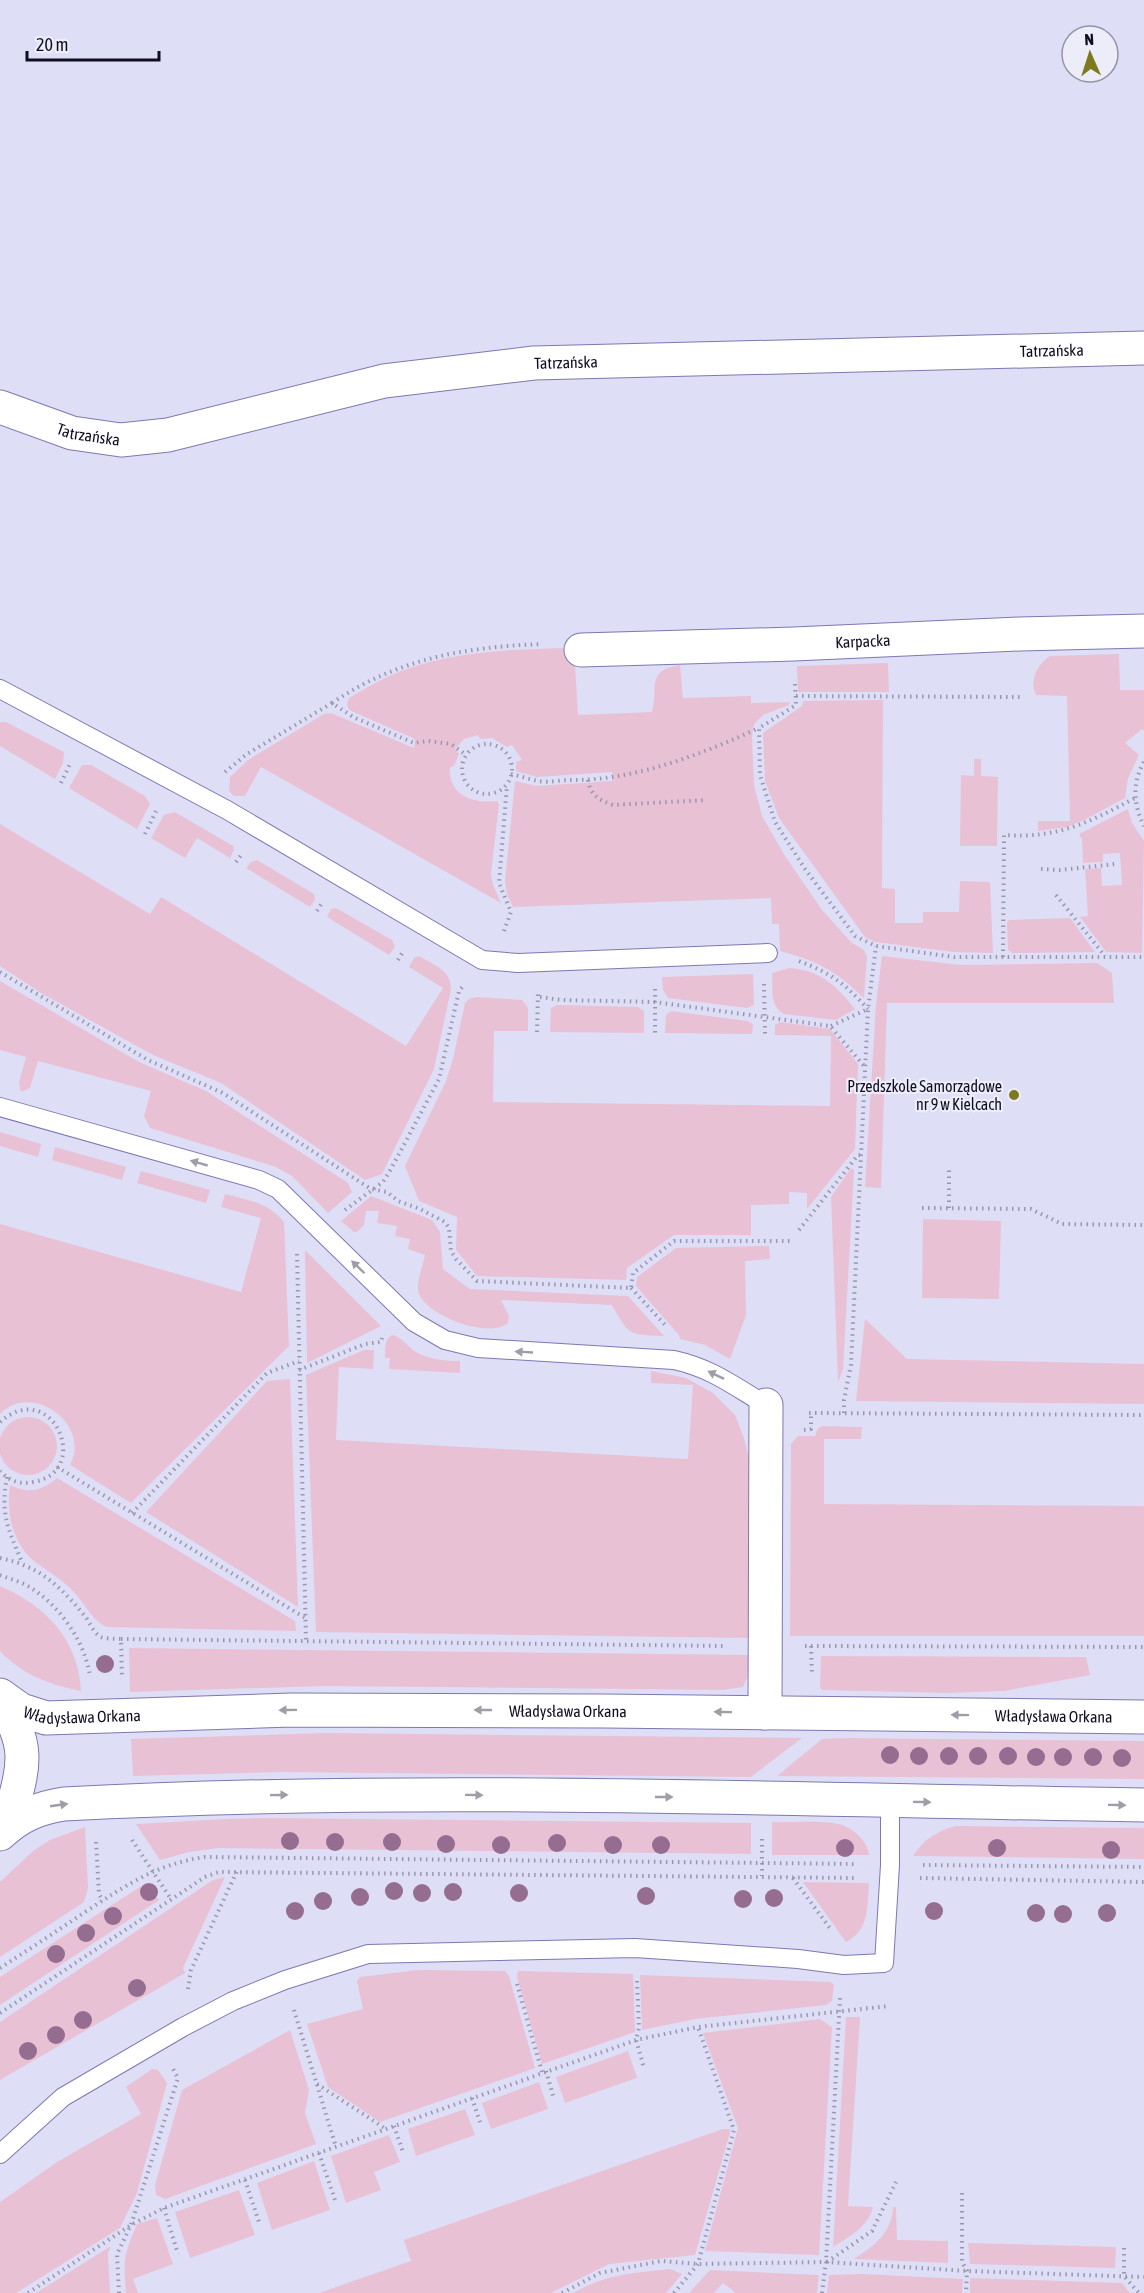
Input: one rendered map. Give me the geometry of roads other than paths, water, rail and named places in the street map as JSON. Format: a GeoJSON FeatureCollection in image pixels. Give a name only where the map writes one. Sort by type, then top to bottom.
{"type":"FeatureCollection","features":[{"type":"Feature","properties":{"kind":"street","name":"Tatrzańska"},"geometry":{"type":"LineString","coordinates":[[0,407],[72,433],[121,440],[168,435],[384,381],[534,363],[1144,348]]}},
{"type":"Feature","properties":{"kind":"street","name":"Karpacka"},"geometry":{"type":"LineString","coordinates":[[581,650],[1144,631]]}},
{"type":"Feature","properties":{"kind":"street"},"geometry":{"type":"LineString","coordinates":[[765,1713],[766,1405]]}},
{"type":"Feature","properties":{"kind":"street","name":"Władysława Orkana"},"geometry":{"type":"LineString","coordinates":[[0,1695],[21,1710],[46,1718],[291,1710],[1144,1717]]}},
{"type":"Feature","properties":{"kind":"street"},"geometry":{"type":"LineString","coordinates":[[0,1700],[15,1721],[22,1745],[22,1769],[3,1831]]}},
{"type":"Feature","properties":{"kind":"street"},"geometry":{"type":"LineString","coordinates":[[3,1831],[19,1818],[42,1808],[64,1804],[220,1796],[366,1794],[1144,1805]]}},
{"type":"Feature","properties":{"kind":"lane"},"geometry":{"type":"LineString","coordinates":[[0,688],[197,794],[482,960],[518,963],[768,953]]}},
{"type":"Feature","properties":{"kind":"lane"},"geometry":{"type":"LineString","coordinates":[[0,1107],[259,1180],[278,1189],[414,1322],[445,1340],[478,1348],[674,1360],[715,1373],[766,1405]]}},
{"type":"Feature","properties":{"kind":"lane"},"geometry":{"type":"LineString","coordinates":[[0,2154],[63,2097],[183,2027],[233,2001],[285,1980],[368,1954],[635,1948],[798,1959],[844,1965],[884,1963],[890,1872],[890,1801]]}},
{"type":"Feature","properties":{"kind":"place","name":"Przedszkole Samorządowe nr 9 w Kielcach"},"geometry":{"type":"Point","coordinates":[1014,1095]}}]}
